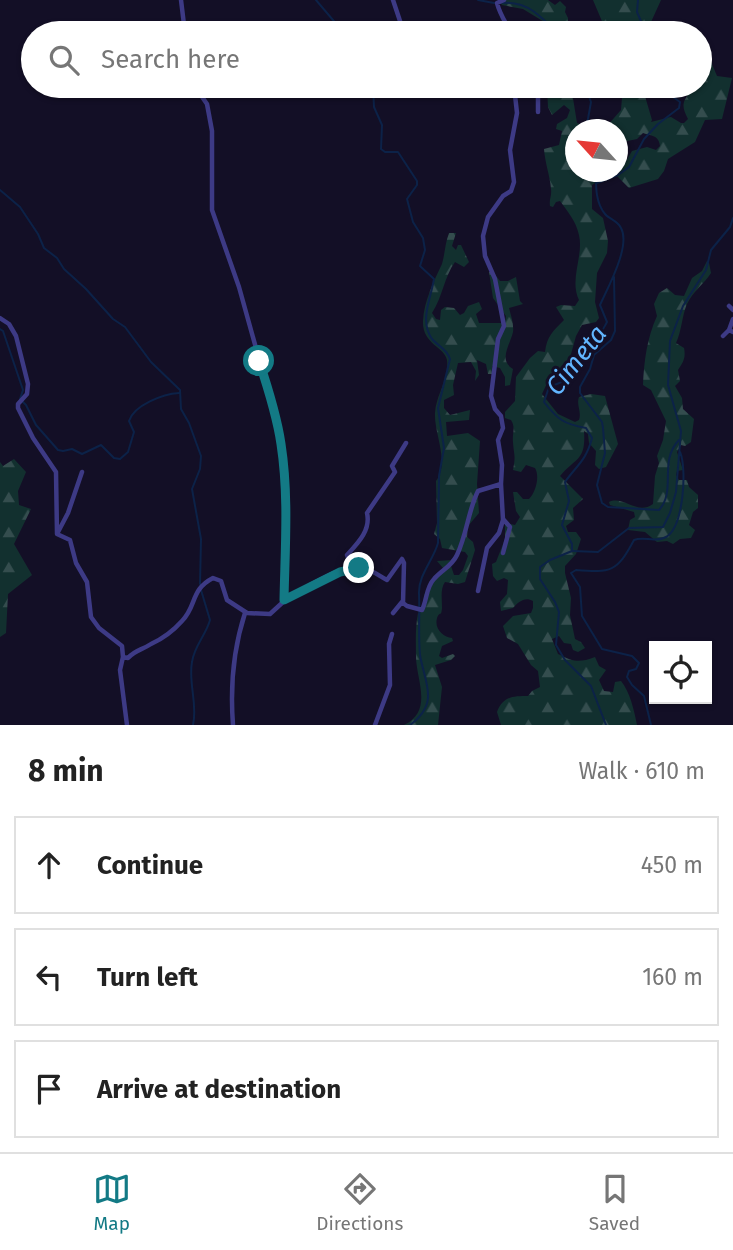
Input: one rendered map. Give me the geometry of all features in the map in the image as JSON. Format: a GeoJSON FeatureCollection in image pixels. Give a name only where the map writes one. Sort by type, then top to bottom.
{"type":"FeatureCollection","features":[{"type":"Feature","properties":{"kind":"street"},"geometry":{"type":"LineString","coordinates":[[181,0],[184,21]]}},
{"type":"Feature","properties":{"kind":"street"},"geometry":{"type":"LineString","coordinates":[[393,0],[400,21]]}},
{"type":"Feature","properties":{"kind":"street"},"geometry":{"type":"LineString","coordinates":[[503,21],[497,3],[504,0]]}},
{"type":"Feature","properties":{"kind":"street"},"geometry":{"type":"LineString","coordinates":[[203,98],[207,104],[212,131],[212,210],[233,268],[281,442],[286,544],[284,600]]}},
{"type":"Feature","properties":{"kind":"street"},"geometry":{"type":"LineString","coordinates":[[478,591],[487,548],[499,533],[502,519],[499,440],[503,428],[501,416],[495,409],[491,396],[498,339],[504,326],[495,279],[485,256],[483,236],[488,216],[513,186],[510,150],[517,113],[515,98]]}},
{"type":"Feature","properties":{"kind":"street"},"geometry":{"type":"LineString","coordinates":[[538,98],[538,112]]}},
{"type":"Feature","properties":{"kind":"street"},"geometry":{"type":"LineString","coordinates":[[0,318],[9,324],[16,336],[28,384],[27,394],[18,404],[18,408],[33,438],[56,472],[57,534]]}},
{"type":"Feature","properties":{"kind":"street"},"geometry":{"type":"LineString","coordinates":[[723,336],[731,331],[733,319]]}},
{"type":"Feature","properties":{"kind":"street"},"geometry":{"type":"LineString","coordinates":[[346,569],[351,563],[347,555],[365,535],[369,520],[367,513],[395,472],[392,466],[406,443]]}},
{"type":"Feature","properties":{"kind":"street"},"geometry":{"type":"LineString","coordinates":[[57,534],[68,513],[82,472]]}},
{"type":"Feature","properties":{"kind":"street"},"geometry":{"type":"LineString","coordinates":[[122,657],[129,658],[134,651],[151,645],[181,622],[198,589],[213,578],[221,581],[228,601],[245,612],[270,614],[277,610],[284,600],[346,569],[365,568],[387,580],[393,575],[399,561],[403,560],[403,601],[407,607],[424,609],[431,582],[458,554],[470,509],[478,491],[501,484]]}},
{"type":"Feature","properties":{"kind":"street"},"geometry":{"type":"LineString","coordinates":[[502,519],[510,527],[503,553]]}},
{"type":"Feature","properties":{"kind":"street"},"geometry":{"type":"LineString","coordinates":[[57,534],[70,540],[76,563],[88,582],[91,617],[99,628],[122,646],[120,670],[127,725]]}},
{"type":"Feature","properties":{"kind":"street"},"geometry":{"type":"LineString","coordinates":[[393,613],[403,601]]}},
{"type":"Feature","properties":{"kind":"street"},"geometry":{"type":"LineString","coordinates":[[233,725],[233,662],[245,612]]}},
{"type":"Feature","properties":{"kind":"street"},"geometry":{"type":"LineString","coordinates":[[374,725],[390,685],[389,645],[392,634]]}},
{"type":"Feature","properties":{"kind":"green space"},"geometry":{"type":"Polygon","coordinates":[[[499,0],[548,0],[555,5],[560,1],[566,7],[568,21],[543,21],[523,9],[502,5],[499,0]]]}},
{"type":"Feature","properties":{"kind":"green space"},"geometry":{"type":"Polygon","coordinates":[[[593,0],[661,0],[651,21],[602,21],[593,0]]]}},
{"type":"Feature","properties":{"kind":"green space"},"geometry":{"type":"Polygon","coordinates":[[[712,64],[717,76],[732,78],[722,119],[705,120],[695,142],[668,159],[658,179],[629,188],[623,182],[628,182],[628,158],[632,151],[647,147],[656,150],[660,146],[656,138],[643,133],[637,139],[628,141],[628,119],[613,119],[621,110],[622,98],[646,98],[651,122],[671,117],[684,123],[688,119],[684,109],[686,98],[712,98],[712,64]]]}},
{"type":"Feature","properties":{"kind":"green space"},"geometry":{"type":"Polygon","coordinates":[[[548,98],[573,98],[576,119],[565,119],[570,110],[564,105],[552,115],[548,98]]]}},
{"type":"Feature","properties":{"kind":"green space"},"geometry":{"type":"Polygon","coordinates":[[[565,119],[565,182],[596,182],[592,185],[592,209],[603,218],[608,241],[607,253],[597,273],[595,302],[599,318],[596,322],[582,325],[576,336],[566,372],[548,381],[542,394],[558,414],[575,422],[580,417],[579,397],[591,394],[605,396],[618,444],[606,467],[599,469],[595,465],[596,451],[584,431],[582,453],[560,476],[583,499],[573,508],[574,520],[566,526],[568,532],[576,532],[581,539],[576,554],[565,566],[565,573],[571,598],[570,615],[575,639],[585,648],[578,652],[573,650],[571,644],[564,643],[559,636],[552,639],[558,654],[568,659],[580,661],[595,657],[599,666],[606,670],[599,680],[604,691],[613,692],[615,682],[621,681],[633,707],[637,725],[501,725],[497,712],[506,700],[528,696],[540,687],[538,671],[518,644],[507,638],[503,626],[513,616],[531,613],[533,601],[524,599],[513,608],[501,611],[500,602],[507,594],[508,580],[504,578],[497,581],[493,576],[492,564],[496,562],[505,539],[505,523],[515,525],[520,517],[516,511],[513,492],[517,492],[523,499],[529,499],[537,479],[535,468],[526,465],[521,472],[513,470],[513,426],[511,420],[505,418],[505,412],[515,401],[516,377],[538,351],[545,352],[551,334],[564,320],[556,307],[575,306],[579,300],[575,284],[580,251],[579,235],[574,221],[560,201],[553,207],[550,206],[551,189],[544,149],[559,145],[562,131],[556,129],[557,124],[565,119]]]}},
{"type":"Feature","properties":{"kind":"green space"},"geometry":{"type":"Polygon","coordinates":[[[449,233],[456,233],[452,246],[456,250],[458,245],[461,245],[469,262],[464,267],[455,262],[451,268],[432,313],[436,319],[440,320],[441,310],[445,307],[454,308],[460,315],[468,306],[479,302],[482,309],[476,314],[479,323],[505,323],[506,316],[493,298],[489,272],[493,272],[500,281],[516,277],[520,301],[523,304],[509,308],[513,323],[506,357],[513,369],[510,385],[505,386],[505,377],[500,368],[492,366],[492,374],[488,374],[486,364],[477,360],[479,375],[475,381],[476,371],[471,362],[458,363],[453,385],[454,395],[444,400],[444,408],[450,415],[470,410],[469,420],[446,422],[447,436],[468,433],[480,441],[477,484],[479,513],[468,526],[467,537],[473,542],[475,550],[465,582],[445,582],[442,588],[442,611],[437,618],[437,626],[453,641],[442,646],[439,656],[455,656],[435,665],[442,687],[438,725],[404,725],[413,719],[421,704],[416,636],[418,613],[423,611],[424,595],[443,568],[437,561],[453,560],[451,566],[454,575],[459,575],[468,556],[465,552],[442,548],[440,539],[434,534],[437,523],[436,481],[442,465],[435,413],[446,374],[447,360],[426,335],[423,321],[427,299],[442,264],[449,233]]]}},
{"type":"Feature","properties":{"kind":"green space"},"geometry":{"type":"Polygon","coordinates":[[[707,261],[711,273],[687,304],[676,343],[684,348],[685,355],[678,370],[680,381],[675,386],[682,398],[683,409],[694,419],[691,442],[685,446],[681,445],[677,452],[683,470],[677,471],[676,475],[679,480],[687,480],[689,487],[698,495],[698,508],[693,512],[689,525],[695,530],[691,538],[680,539],[673,544],[667,541],[657,542],[645,532],[628,530],[630,520],[635,517],[634,512],[610,505],[609,502],[620,501],[641,508],[653,504],[659,463],[657,456],[666,421],[651,390],[643,385],[647,350],[657,316],[654,304],[659,293],[667,288],[675,295],[684,296],[692,278],[702,271],[707,261]]]}},
{"type":"Feature","properties":{"kind":"green space"},"geometry":{"type":"Polygon","coordinates":[[[14,459],[26,472],[18,491],[19,505],[31,509],[14,544],[32,575],[8,594],[6,633],[0,637],[0,462],[3,466],[14,459]]]}},
{"type":"Feature","properties":{"kind":"waterway"},"geometry":{"type":"LineString","coordinates":[[316,0],[334,21]]}},
{"type":"Feature","properties":{"kind":"waterway"},"geometry":{"type":"LineString","coordinates":[[478,0],[494,3]]}},
{"type":"Feature","properties":{"kind":"waterway"},"geometry":{"type":"LineString","coordinates":[[638,0],[637,12],[641,21]]}},
{"type":"Feature","properties":{"kind":"waterway"},"geometry":{"type":"LineString","coordinates":[[503,3],[527,7],[545,21]]}},
{"type":"Feature","properties":{"kind":"waterway"},"geometry":{"type":"LineString","coordinates":[[374,98],[374,107],[382,125],[381,149],[385,152],[398,152],[417,181],[407,199],[413,222],[423,238],[425,250],[420,266],[434,279],[426,325],[432,339],[445,350],[450,359],[438,408],[444,448],[439,476],[438,543],[419,587],[420,655],[428,698],[422,713],[410,725]]}},
{"type":"Feature","properties":{"kind":"waterway"},"geometry":{"type":"LineString","coordinates":[[588,119],[590,98]]}},
{"type":"Feature","properties":{"kind":"waterway"},"geometry":{"type":"LineString","coordinates":[[597,183],[618,175],[629,167],[644,139],[679,108],[680,102],[674,98]]}},
{"type":"Feature","properties":{"kind":"waterway","name":"Cimeta"},"geometry":{"type":"LineString","coordinates":[[596,182],[599,204],[605,214],[620,226],[623,245],[600,305],[607,322],[596,340],[575,358],[570,375],[562,382],[549,387],[544,402],[562,420],[586,428],[592,438],[584,458],[565,482],[569,501],[562,525],[572,544],[572,551],[540,567],[540,579],[559,612],[556,645],[565,660],[591,686],[606,725]]}},
{"type":"Feature","properties":{"kind":"waterway"},"geometry":{"type":"LineString","coordinates":[[0,190],[20,207],[44,248],[57,258],[64,269],[113,319],[125,327],[151,362],[180,390],[181,409],[201,456],[200,469],[192,489],[201,539],[200,584]]}},
{"type":"Feature","properties":{"kind":"waterway"},"geometry":{"type":"LineString","coordinates":[[573,551],[598,552],[629,528],[663,527],[670,513],[676,492],[681,431],[668,385],[670,341],[683,306],[706,270],[711,250],[730,227],[733,218]]}},
{"type":"Feature","properties":{"kind":"waterway"},"geometry":{"type":"LineString","coordinates":[[614,277],[615,331],[611,340],[594,355],[580,387],[580,393],[602,422],[605,453],[597,485],[602,503],[608,507],[659,510],[667,494],[670,457],[679,440]]}},
{"type":"Feature","properties":{"kind":"waterway"},"geometry":{"type":"LineString","coordinates":[[0,329],[3,331],[23,390],[20,399],[36,425],[58,450],[72,449],[82,454],[101,445],[114,458],[120,459],[128,452],[134,432],[129,421],[132,415],[150,401],[179,393]]}},
{"type":"Feature","properties":{"kind":"waterway"},"geometry":{"type":"LineString","coordinates":[[651,725],[644,696],[627,677],[629,671],[636,669],[639,663],[632,656],[602,649],[582,616],[580,587],[571,573],[576,570],[597,571],[612,568],[623,559],[634,540],[662,539],[672,531],[677,522],[682,496],[683,470],[680,452]]}},
{"type":"Feature","properties":{"kind":"waterway"},"geometry":{"type":"LineString","coordinates":[[193,725],[192,662],[210,620],[201,590]]}},
{"type":"Feature","properties":{"kind":"route"},"geometry":{"type":"LineString","coordinates":[[259,361],[281,442],[286,511],[284,600],[340,572],[359,568]]}}]}
